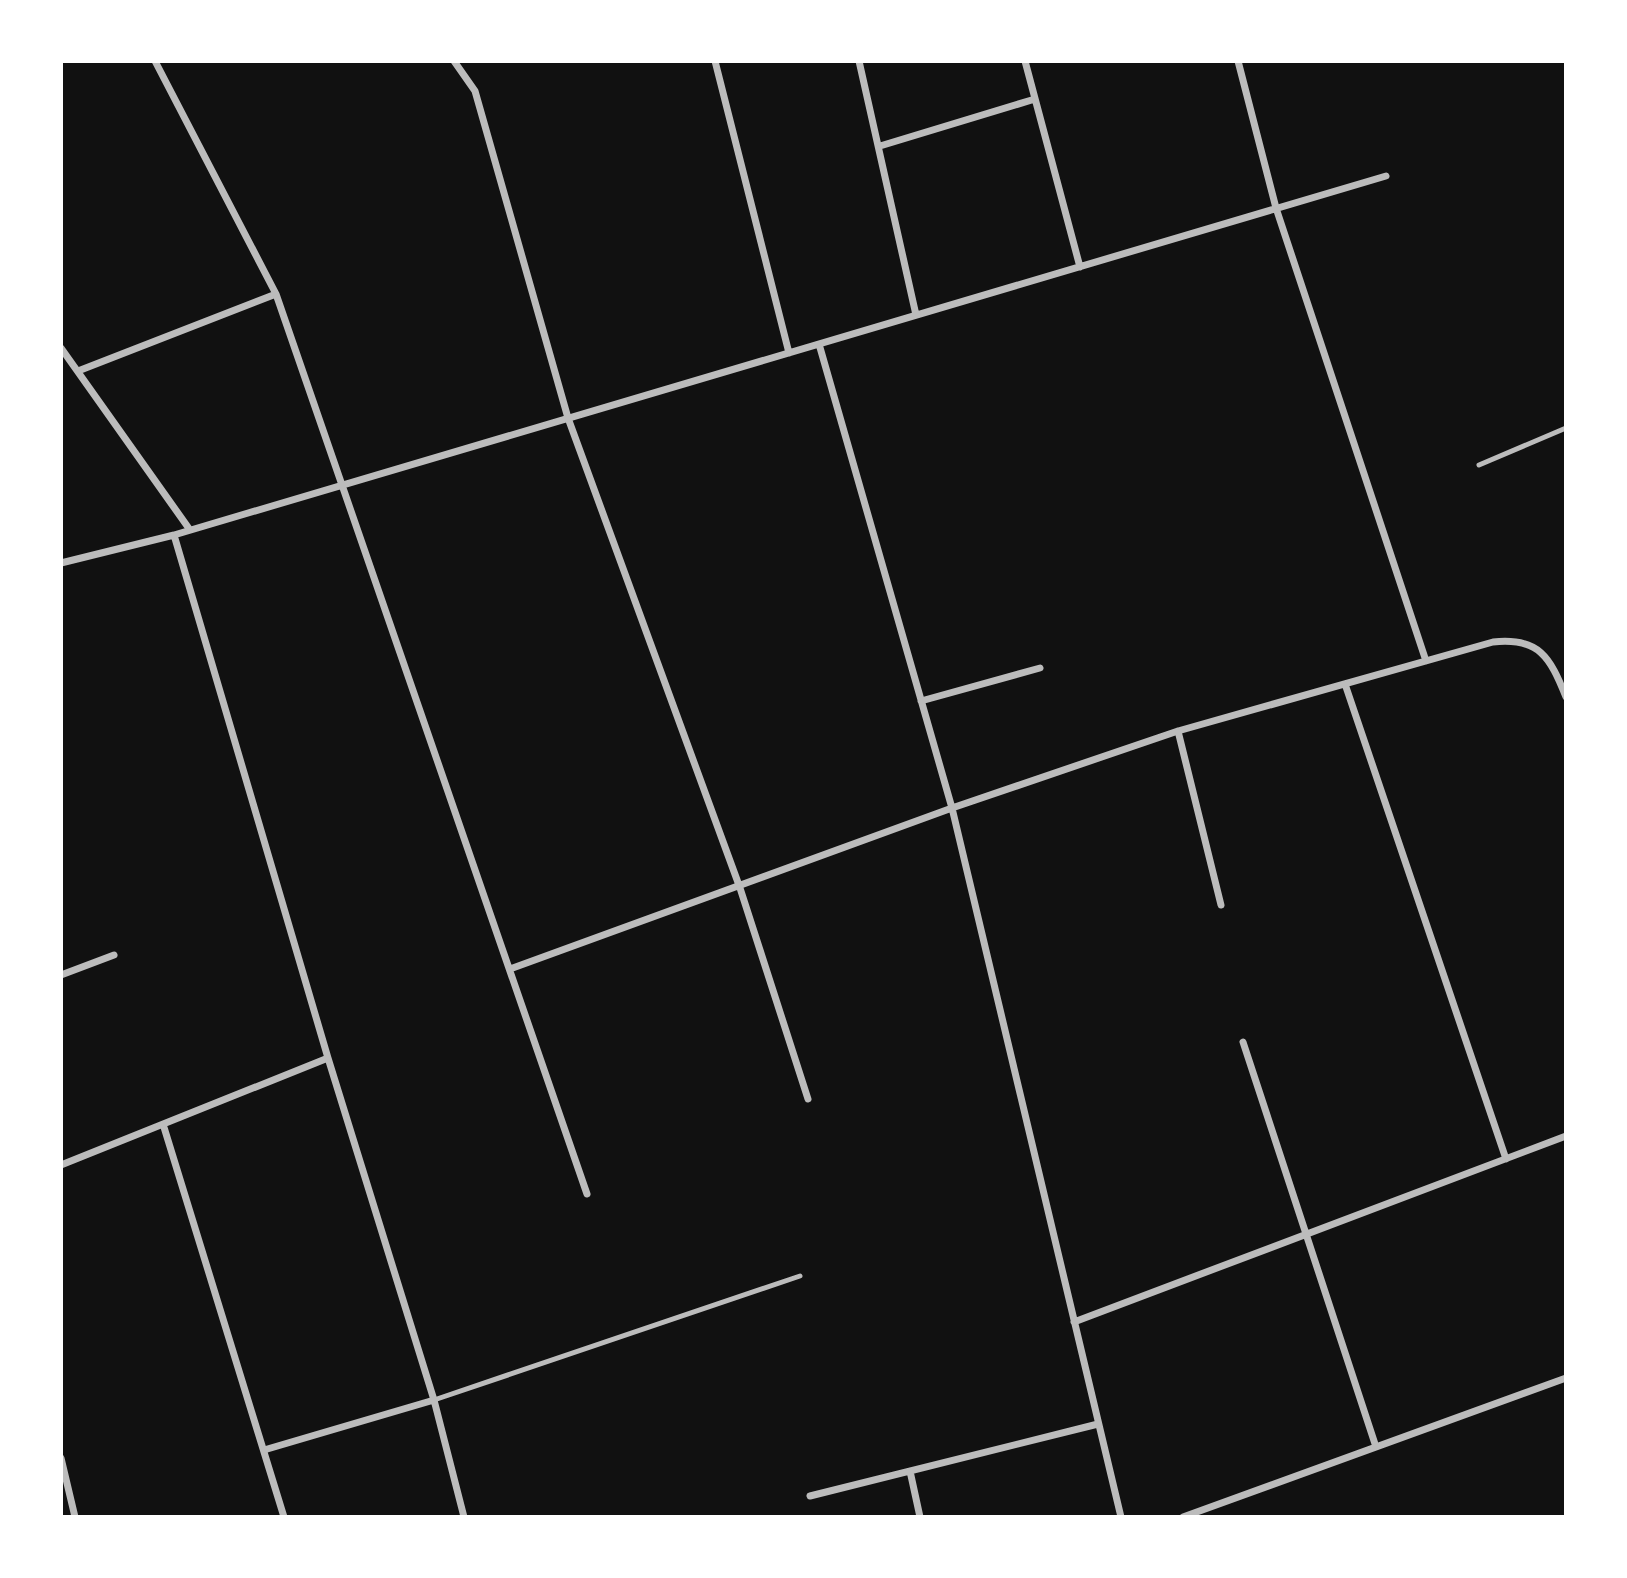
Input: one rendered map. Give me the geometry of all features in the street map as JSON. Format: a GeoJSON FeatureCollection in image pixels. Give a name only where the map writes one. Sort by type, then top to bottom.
{"type":"FeatureCollection","features":[{"type":"Feature","properties":{"kind":"street"},"geometry":{"type":"LineString","coordinates":[[155,61],[276,294],[344,484],[587,1194]]}},
{"type":"Feature","properties":{"kind":"street"},"geometry":{"type":"LineString","coordinates":[[454,61],[475,91],[568,418],[740,888],[808,1099]]}},
{"type":"Feature","properties":{"kind":"street"},"geometry":{"type":"LineString","coordinates":[[715,61],[789,352]]}},
{"type":"Feature","properties":{"kind":"street"},"geometry":{"type":"LineString","coordinates":[[859,61],[916,315]]}},
{"type":"Feature","properties":{"kind":"street"},"geometry":{"type":"LineString","coordinates":[[1025,61],[1080,267]]}},
{"type":"Feature","properties":{"kind":"street"},"geometry":{"type":"LineString","coordinates":[[1238,61],[1276,208],[1426,661]]}},
{"type":"Feature","properties":{"kind":"street"},"geometry":{"type":"LineString","coordinates":[[880,146],[1035,99]]}},
{"type":"Feature","properties":{"kind":"street"},"geometry":{"type":"LineString","coordinates":[[61,563],[174,535],[1386,176]]}},
{"type":"Feature","properties":{"kind":"street"},"geometry":{"type":"LineString","coordinates":[[78,372],[276,294]]}},
{"type":"Feature","properties":{"kind":"street"},"geometry":{"type":"LineString","coordinates":[[819,344],[952,808],[1121,1517]]}},
{"type":"Feature","properties":{"kind":"street"},"geometry":{"type":"LineString","coordinates":[[61,348],[190,530]]}},
{"type":"Feature","properties":{"kind":"street"},"geometry":{"type":"LineString","coordinates":[[174,535],[328,1058],[434,1400],[464,1517]]}},
{"type":"Feature","properties":{"kind":"street"},"geometry":{"type":"LineString","coordinates":[[510,969],[740,888],[952,808],[1178,731],[1493,642],[1518,639],[1542,652],[1566,697]]}},
{"type":"Feature","properties":{"kind":"street"},"geometry":{"type":"LineString","coordinates":[[921,701],[1040,668]]}},
{"type":"Feature","properties":{"kind":"street"},"geometry":{"type":"LineString","coordinates":[[1345,684],[1506,1159]]}},
{"type":"Feature","properties":{"kind":"street"},"geometry":{"type":"LineString","coordinates":[[1178,731],[1221,905]]}},
{"type":"Feature","properties":{"kind":"street"},"geometry":{"type":"LineString","coordinates":[[61,975],[114,955]]}},
{"type":"Feature","properties":{"kind":"street"},"geometry":{"type":"LineString","coordinates":[[1243,1042],[1376,1447]]}},
{"type":"Feature","properties":{"kind":"street"},"geometry":{"type":"LineString","coordinates":[[61,1165],[328,1058]]}},
{"type":"Feature","properties":{"kind":"street"},"geometry":{"type":"LineString","coordinates":[[163,1124],[284,1517]]}},
{"type":"Feature","properties":{"kind":"street"},"geometry":{"type":"LineString","coordinates":[[1074,1322],[1566,1136]]}},
{"type":"Feature","properties":{"kind":"street"},"geometry":{"type":"LineString","coordinates":[[1183,1517],[1566,1378]]}},
{"type":"Feature","properties":{"kind":"street"},"geometry":{"type":"LineString","coordinates":[[264,1450],[434,1400]]}},
{"type":"Feature","properties":{"kind":"street"},"geometry":{"type":"LineString","coordinates":[[810,1496],[1098,1424]]}},
{"type":"Feature","properties":{"kind":"street"},"geometry":{"type":"LineString","coordinates":[[61,1458],[75,1517]]}},
{"type":"Feature","properties":{"kind":"street"},"geometry":{"type":"LineString","coordinates":[[910,1471],[920,1517]]}},
{"type":"Feature","properties":{"kind":"lane"},"geometry":{"type":"LineString","coordinates":[[1479,465],[1566,428]]}},
{"type":"Feature","properties":{"kind":"lane"},"geometry":{"type":"LineString","coordinates":[[434,1400],[800,1276]]}}]}
